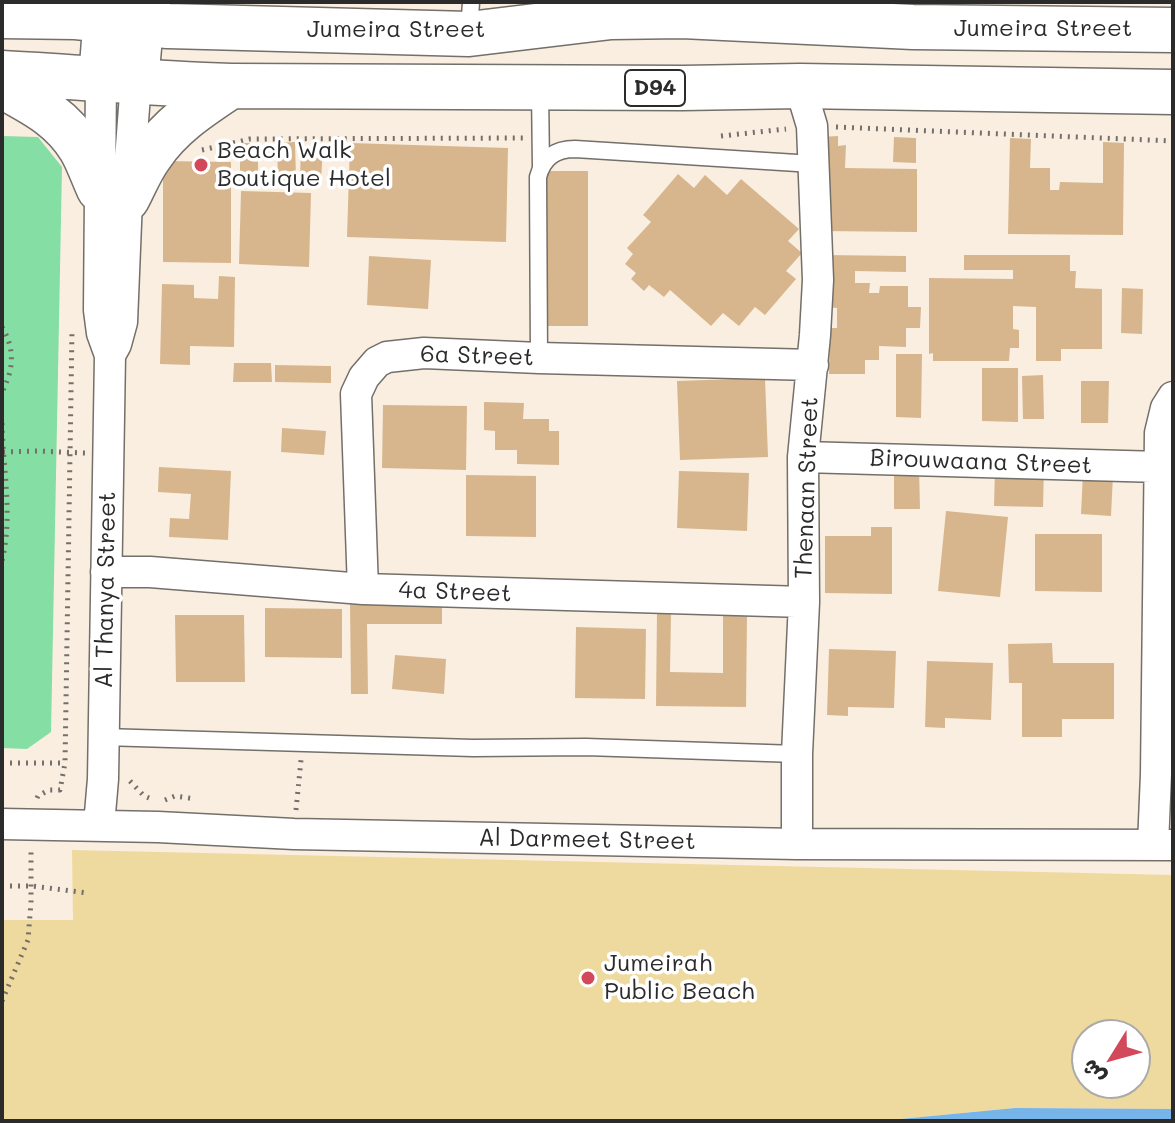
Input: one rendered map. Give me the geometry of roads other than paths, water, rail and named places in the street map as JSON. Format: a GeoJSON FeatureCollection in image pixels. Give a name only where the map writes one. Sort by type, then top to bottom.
{"type":"FeatureCollection","features":[{"type":"Feature","properties":{"kind":"main road"},"geometry":{"type":"LineString","coordinates":[[2,8],[12,2]]}},
{"type":"Feature","properties":{"kind":"main road"},"geometry":{"type":"LineString","coordinates":[[229,2],[269,28]]}},
{"type":"Feature","properties":{"kind":"main road","name":"Jumeira Street"},"geometry":{"type":"LineString","coordinates":[[2,16],[76,17],[124,12],[168,26],[269,28],[470,18],[611,17],[632,9],[702,16],[913,27],[1173,30]]}},
{"type":"Feature","properties":{"kind":"main road","name":"Al Thanya Street"},"geometry":{"type":"LineString","coordinates":[[119,80],[124,12]]}},
{"type":"Feature","properties":{"kind":"main road","name":"D94"},"geometry":{"type":"LineString","coordinates":[[2,73],[231,86],[800,86],[1173,92]]}},
{"type":"Feature","properties":{"kind":"main road"},"geometry":{"type":"LineString","coordinates":[[2,86],[43,109],[66,128],[113,194],[191,113],[231,86]]}},
{"type":"Feature","properties":{"kind":"street","name":"Al Thanya Street"},"geometry":{"type":"LineString","coordinates":[[99,825],[114,738],[106,572],[110,355],[122,322],[113,194],[119,80]]}},
{"type":"Feature","properties":{"kind":"street","name":"Thenaan Street"},"geometry":{"type":"LineString","coordinates":[[797,844],[797,754],[804,602],[803,457],[818,280],[812,126],[800,86]]}},
{"type":"Feature","properties":{"kind":"street","name":"6a Street"},"geometry":{"type":"LineString","coordinates":[[363,589],[356,394],[364,377],[377,362],[387,357],[424,353],[813,365]]}},
{"type":"Feature","properties":{"kind":"street"},"geometry":{"type":"LineString","coordinates":[[1163,845],[1166,609],[1160,467],[1162,420],[1173,397]]}},
{"type":"Feature","properties":{"kind":"street","name":"Birouwaana Street"},"geometry":{"type":"LineString","coordinates":[[803,457],[1160,467]]}},
{"type":"Feature","properties":{"kind":"street","name":"4a Street"},"geometry":{"type":"LineString","coordinates":[[106,572],[150,572],[363,589],[804,602]]}},
{"type":"Feature","properties":{"kind":"street","name":"Al Darmeet Street"},"geometry":{"type":"LineString","coordinates":[[17,824],[294,834],[797,844],[1163,845]]}},
{"type":"Feature","properties":{"kind":"lane"},"geometry":{"type":"LineString","coordinates":[[540,88],[541,168]]}},
{"type":"Feature","properties":{"kind":"lane"},"geometry":{"type":"LineString","coordinates":[[539,358],[538,177],[547,159],[555,153],[564,149],[813,164]]}},
{"type":"Feature","properties":{"kind":"lane"},"geometry":{"type":"LineString","coordinates":[[114,738],[797,754]]}},
{"type":"Feature","properties":{"kind":"water"},"geometry":{"type":"Polygon","coordinates":[[[1015,1108],[1173,1109],[1173,1121],[880,1121],[1015,1108]]]}},
{"type":"Feature","properties":{"kind":"place","name":"Beach Walk Boutique Hotel"},"geometry":{"type":"Point","coordinates":[201,165]}},
{"type":"Feature","properties":{"kind":"place","name":"Jumeirah Public Beach"},"geometry":{"type":"Point","coordinates":[588,978]}}]}
